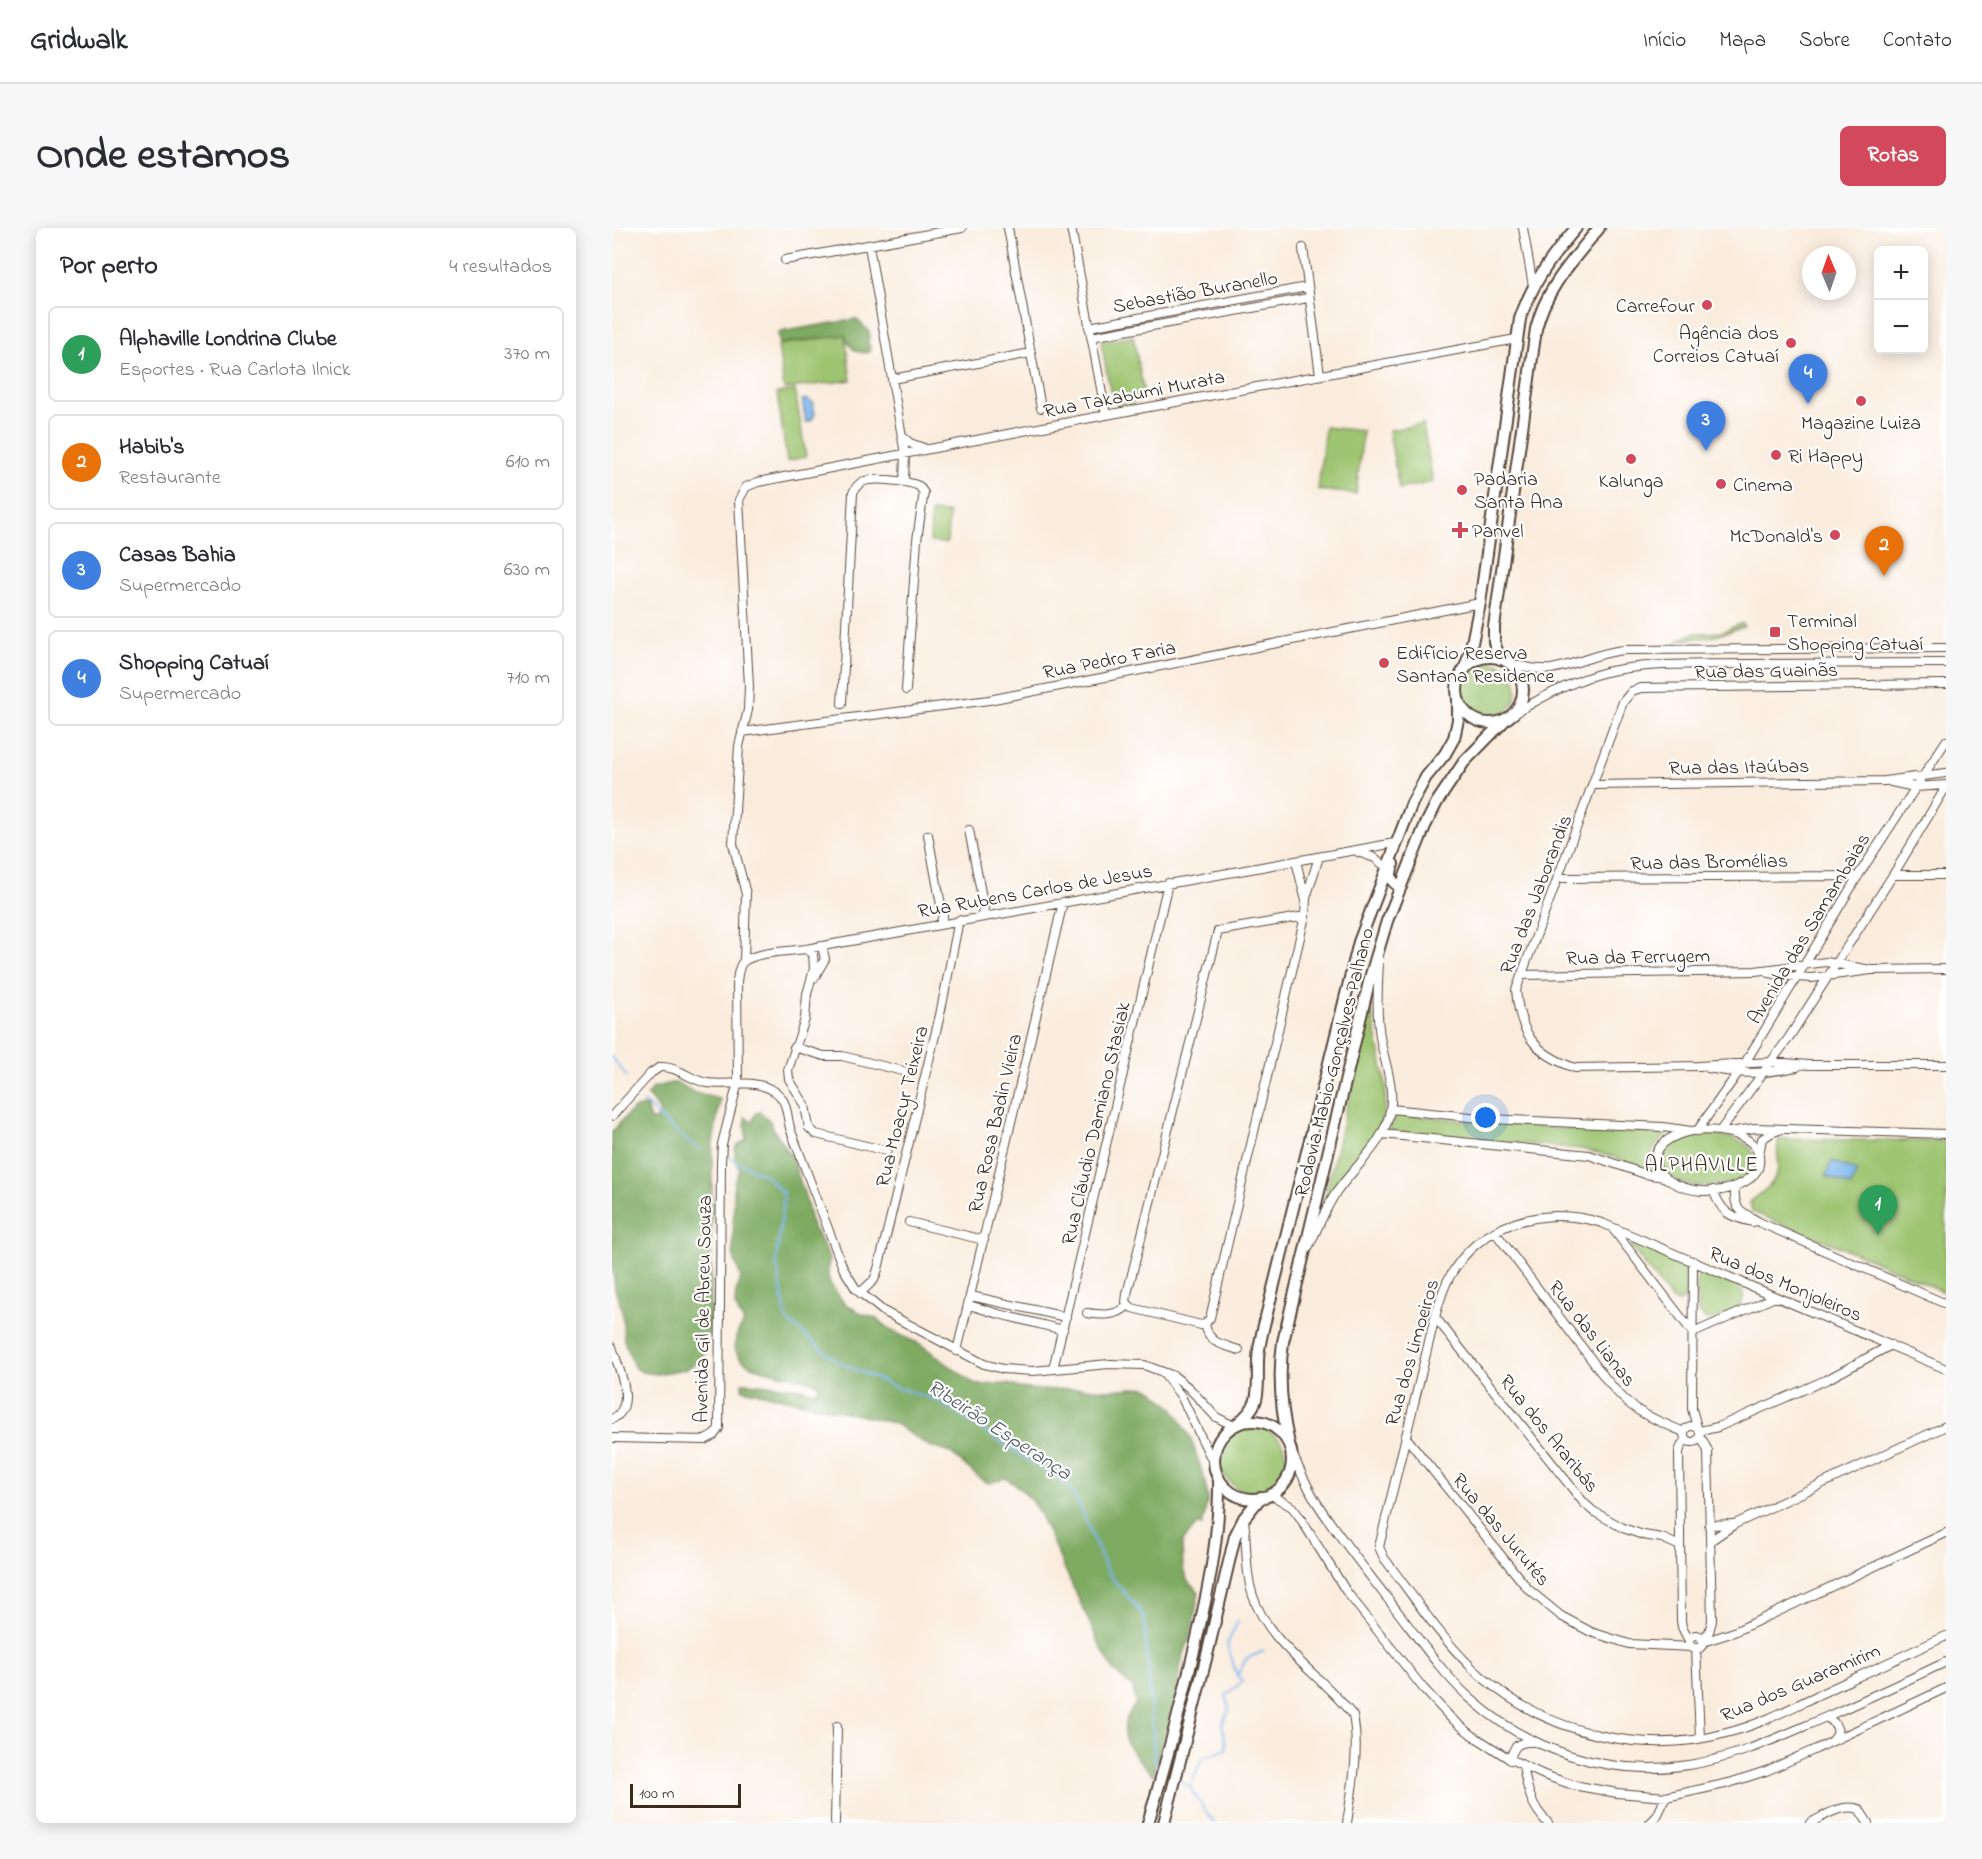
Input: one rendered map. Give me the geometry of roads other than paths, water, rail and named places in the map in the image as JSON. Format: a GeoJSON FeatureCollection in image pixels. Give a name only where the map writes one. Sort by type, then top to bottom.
{"type":"FeatureCollection","features":[{"type":"Feature","properties":{"kind":"main road"},"geometry":{"type":"LineString","coordinates":[[1265,1496],[1240,1496],[1228,1490],[1219,1479],[1214,1464],[1217,1444],[1225,1433],[1251,1412],[1258,1395],[1259,1348],[1359,942],[1395,843],[1422,785],[1454,738],[1458,720],[1458,681],[1470,653],[1480,603],[1520,319],[1533,286],[1576,228]]}},
{"type":"Feature","properties":{"kind":"main road"},"geometry":{"type":"LineString","coordinates":[[1458,698],[1463,709],[1477,720],[1495,723],[1508,717],[1519,707],[1523,690],[1521,678],[1505,661],[1494,642],[1494,627],[1536,329],[1541,309],[1549,293],[1596,230]]}},
{"type":"Feature","properties":{"kind":"main road"},"geometry":{"type":"LineString","coordinates":[[1464,670],[1479,659],[1491,657],[1505,661]]}},
{"type":"Feature","properties":{"kind":"main road","name":"Rodovia Mabio Gonçalves Palhano"},"geometry":{"type":"LineString","coordinates":[[1290,1447],[1281,1404],[1280,1366],[1283,1342],[1380,942],[1425,826],[1448,785],[1478,747],[1508,717]]}},
{"type":"Feature","properties":{"kind":"main road"},"geometry":{"type":"LineString","coordinates":[[1395,843],[1396,854],[1390,874],[1395,885],[1401,887]]}},
{"type":"Feature","properties":{"kind":"main road"},"geometry":{"type":"LineString","coordinates":[[1164,1823],[1233,1545],[1244,1518],[1265,1496],[1279,1488],[1288,1477],[1292,1464],[1290,1447],[1281,1433],[1263,1422],[1250,1421],[1235,1425]]}},
{"type":"Feature","properties":{"kind":"main road"},"geometry":{"type":"LineString","coordinates":[[1148,1823],[1166,1763],[1204,1608],[1214,1550],[1219,1479]]}},
{"type":"Feature","properties":{"kind":"street"},"geometry":{"type":"LineString","coordinates":[[785,260],[962,228]]}},
{"type":"Feature","properties":{"kind":"street"},"geometry":{"type":"LineString","coordinates":[[1008,228],[1041,408]]}},
{"type":"Feature","properties":{"kind":"street"},"geometry":{"type":"LineString","coordinates":[[1071,228],[1106,415]]}},
{"type":"Feature","properties":{"kind":"street"},"geometry":{"type":"LineString","coordinates":[[1523,228],[1533,286]]}},
{"type":"Feature","properties":{"kind":"street"},"geometry":{"type":"LineString","coordinates":[[869,246],[902,437],[904,482]]}},
{"type":"Feature","properties":{"kind":"street"},"geometry":{"type":"LineString","coordinates":[[1303,248],[1320,375]]}},
{"type":"Feature","properties":{"kind":"street","name":"Sebastião Buranello"},"geometry":{"type":"LineString","coordinates":[[1089,327],[1307,287]]}},
{"type":"Feature","properties":{"kind":"street","name":"Sebastião Buranello"},"geometry":{"type":"LineString","coordinates":[[1091,337],[1308,298]]}},
{"type":"Feature","properties":{"kind":"street"},"geometry":{"type":"LineString","coordinates":[[1198,308],[1200,317]]}},
{"type":"Feature","properties":{"kind":"street","name":"Rua Takabumi Murata"},"geometry":{"type":"LineString","coordinates":[[742,732],[748,711],[749,686],[739,500],[746,487],[758,482],[903,456],[928,449],[1516,339]]}},
{"type":"Feature","properties":{"kind":"street"},"geometry":{"type":"LineString","coordinates":[[892,379],[1031,353]]}},
{"type":"Feature","properties":{"kind":"street"},"geometry":{"type":"LineString","coordinates":[[898,419],[897,426],[903,456]]}},
{"type":"Feature","properties":{"kind":"street"},"geometry":{"type":"LineString","coordinates":[[902,437],[910,443],[928,449]]}},
{"type":"Feature","properties":{"kind":"street"},"geometry":{"type":"LineString","coordinates":[[842,704],[853,493],[856,486],[865,481],[904,482],[920,486],[924,493],[917,540],[906,690]]}},
{"type":"Feature","properties":{"kind":"street","name":"Rua Pedro Faria"},"geometry":{"type":"LineString","coordinates":[[742,732],[989,700],[1480,603]]}},
{"type":"Feature","properties":{"kind":"street"},"geometry":{"type":"LineString","coordinates":[[1505,661],[1534,669],[1552,669],[1603,653],[1625,650],[1946,648]]}},
{"type":"Feature","properties":{"kind":"street"},"geometry":{"type":"LineString","coordinates":[[1508,717],[1548,694],[1575,682],[1606,672],[1634,667],[1946,663]]}},
{"type":"Feature","properties":{"kind":"street","name":"Rua das Guainãs"},"geometry":{"type":"LineString","coordinates":[[1627,697],[1632,691],[1641,688],[1946,684]]}},
{"type":"Feature","properties":{"kind":"street","name":"Rua das Jaborandis"},"geometry":{"type":"LineString","coordinates":[[1627,697],[1560,878],[1521,975],[1516,990],[1518,1013],[1523,1029],[1535,1044],[1561,1064],[1589,1069],[1698,1066]]}},
{"type":"Feature","properties":{"kind":"street"},"geometry":{"type":"LineString","coordinates":[[742,732],[735,785],[733,844],[746,894],[744,961]]}},
{"type":"Feature","properties":{"kind":"street","name":"Avenida das Samambaias"},"geometry":{"type":"LineString","coordinates":[[1694,1131],[1745,1063],[1858,876],[1946,741]]}},
{"type":"Feature","properties":{"kind":"street","name":"Rua das Itaúbas"},"geometry":{"type":"LineString","coordinates":[[1593,785],[1886,781],[1924,774],[1946,773]]}},
{"type":"Feature","properties":{"kind":"street","name":"Rua das Itaúbas"},"geometry":{"type":"LineString","coordinates":[[1886,781],[1915,788],[1946,786]]}},
{"type":"Feature","properties":{"kind":"street","name":"Avenida das Samambaias"},"geometry":{"type":"LineString","coordinates":[[1723,1131],[1836,964],[1946,786]]}},
{"type":"Feature","properties":{"kind":"street"},"geometry":{"type":"LineString","coordinates":[[969,830],[984,908],[981,917]]}},
{"type":"Feature","properties":{"kind":"street"},"geometry":{"type":"LineString","coordinates":[[928,835],[943,916],[940,924]]}},
{"type":"Feature","properties":{"kind":"street","name":"Rua Rubens Carlos de Jesus"},"geometry":{"type":"LineString","coordinates":[[744,961],[753,957],[1395,843]]}},
{"type":"Feature","properties":{"kind":"street"},"geometry":{"type":"LineString","coordinates":[[1354,850],[1375,858],[1386,867]]}},
{"type":"Feature","properties":{"kind":"street"},"geometry":{"type":"LineString","coordinates":[[1205,1324],[1210,1318],[1305,916],[1306,898],[1319,857]]}},
{"type":"Feature","properties":{"kind":"street"},"geometry":{"type":"LineString","coordinates":[[1296,861],[1306,898]]}},
{"type":"Feature","properties":{"kind":"street"},"geometry":{"type":"LineString","coordinates":[[1893,875],[1946,875]]}},
{"type":"Feature","properties":{"kind":"street","name":"Rua das Bromélias"},"geometry":{"type":"LineString","coordinates":[[1560,878],[1858,876]]}},
{"type":"Feature","properties":{"kind":"street","name":"Rua Cláudio Damiano Stasiak"},"geometry":{"type":"LineString","coordinates":[[1053,1369],[1168,884]]}},
{"type":"Feature","properties":{"kind":"street","name":"Rua Rosa Badin Vieira"},"geometry":{"type":"LineString","coordinates":[[957,1351],[1063,902]]}},
{"type":"Feature","properties":{"kind":"street"},"geometry":{"type":"LineString","coordinates":[[1205,1324],[1137,1310],[1126,1302],[1127,1294],[1218,931],[1305,916]]}},
{"type":"Feature","properties":{"kind":"street","name":"Rua Moacyr Teixeira"},"geometry":{"type":"LineString","coordinates":[[860,1293],[871,1284],[878,1269],[940,1015],[959,920]]}},
{"type":"Feature","properties":{"kind":"street"},"geometry":{"type":"LineString","coordinates":[[1304,1255],[1334,1195],[1382,1134],[1391,1109],[1390,1077],[1380,1037],[1377,1010],[1380,942]]}},
{"type":"Feature","properties":{"kind":"street"},"geometry":{"type":"LineString","coordinates":[[809,984],[825,959],[822,946]]}},
{"type":"Feature","properties":{"kind":"street"},"geometry":{"type":"LineString","coordinates":[[806,949],[813,954],[815,961],[809,984],[805,1019],[794,1047],[788,1074],[804,1102],[810,1130],[816,1134],[887,1151]]}},
{"type":"Feature","properties":{"kind":"street","name":"Avenida Gil de Abreu Souza"},"geometry":{"type":"LineString","coordinates":[[612,1438],[705,1440],[714,1435],[719,1428],[721,1153],[738,1082],[737,981],[744,961]]}},
{"type":"Feature","properties":{"kind":"street","name":"Rua da Ferrugem"},"geometry":{"type":"LineString","coordinates":[[1521,975],[1755,971],[1802,967],[1812,963],[1836,964],[1870,970]]}},
{"type":"Feature","properties":{"kind":"street","name":"Rua da Ferrugem"},"geometry":{"type":"LineString","coordinates":[[1755,971],[1796,978],[1812,978],[1870,970],[1946,969]]}},
{"type":"Feature","properties":{"kind":"street"},"geometry":{"type":"LineString","coordinates":[[794,1047],[824,1056],[842,1056],[908,1072]]}},
{"type":"Feature","properties":{"kind":"street"},"geometry":{"type":"LineString","coordinates":[[1698,1066],[1771,1062],[1809,1065],[1946,1065]]}},
{"type":"Feature","properties":{"kind":"street"},"geometry":{"type":"LineString","coordinates":[[1698,1066],[1737,1074],[1763,1074],[1809,1065]]}},
{"type":"Feature","properties":{"kind":"street"},"geometry":{"type":"LineString","coordinates":[[612,1116],[651,1073],[660,1067],[678,1070],[706,1083],[738,1082],[765,1087],[776,1092],[783,1099],[791,1131],[843,1268],[860,1293],[883,1311],[957,1351],[984,1364],[1002,1369],[1033,1371],[1134,1363],[1168,1372],[1182,1381],[1210,1411],[1235,1425]]}},
{"type":"Feature","properties":{"kind":"street"},"geometry":{"type":"LineString","coordinates":[[1391,1109],[1490,1119],[1663,1127],[1694,1131],[1755,1128],[1946,1134]]}},
{"type":"Feature","properties":{"kind":"street"},"geometry":{"type":"LineString","coordinates":[[1694,1131],[1673,1137],[1658,1150],[1656,1164],[1664,1177],[1673,1183],[1691,1188],[1713,1190],[1735,1187],[1747,1181],[1760,1164],[1760,1143],[1766,1135],[1785,1129]]}},
{"type":"Feature","properties":{"kind":"street"},"geometry":{"type":"LineString","coordinates":[[1723,1131],[1745,1139],[1759,1154]]}},
{"type":"Feature","properties":{"kind":"street"},"geometry":{"type":"LineString","coordinates":[[1382,1134],[1589,1155],[1645,1174],[1664,1177]]}},
{"type":"Feature","properties":{"kind":"street"},"geometry":{"type":"LineString","coordinates":[[1735,1187],[1734,1200],[1738,1208],[1761,1223]]}},
{"type":"Feature","properties":{"kind":"street"},"geometry":{"type":"LineString","coordinates":[[1713,1190],[1720,1207],[1730,1215],[1761,1223],[1946,1304]]}},
{"type":"Feature","properties":{"kind":"street","name":"Rua dos Limoeiros"},"geometry":{"type":"LineString","coordinates":[[1380,1549],[1435,1317],[1445,1285],[1454,1270],[1471,1250],[1495,1232],[1524,1219],[1559,1215],[1586,1217],[1612,1227]]}},
{"type":"Feature","properties":{"kind":"street"},"geometry":{"type":"LineString","coordinates":[[909,1222],[984,1240]]}},
{"type":"Feature","properties":{"kind":"street"},"geometry":{"type":"LineString","coordinates":[[1612,1227],[1693,1333]]}},
{"type":"Feature","properties":{"kind":"street","name":"Rua dos Monjoleiros"},"geometry":{"type":"LineString","coordinates":[[1612,1227],[1946,1370]]}},
{"type":"Feature","properties":{"kind":"street","name":"Rua das Lianas"},"geometry":{"type":"LineString","coordinates":[[1495,1232],[1625,1401],[1643,1415],[1685,1433]]}},
{"type":"Feature","properties":{"kind":"street"},"geometry":{"type":"LineString","coordinates":[[1693,1261],[1692,1409],[1679,1452],[1681,1620],[1682,1627],[1692,1645],[1700,1738]]}},
{"type":"Feature","properties":{"kind":"street"},"geometry":{"type":"LineString","coordinates":[[971,1296],[1066,1317]]}},
{"type":"Feature","properties":{"kind":"street"},"geometry":{"type":"LineString","coordinates":[[1693,1333],[1775,1297]]}},
{"type":"Feature","properties":{"kind":"street"},"geometry":{"type":"LineString","coordinates":[[969,1305],[1063,1330]]}},
{"type":"Feature","properties":{"kind":"street"},"geometry":{"type":"LineString","coordinates":[[1087,1313],[1114,1314],[1122,1311],[1128,1305]]}},
{"type":"Feature","properties":{"kind":"street","name":"Rua dos Araribás"},"geometry":{"type":"LineString","coordinates":[[1435,1317],[1584,1503],[1593,1511],[1623,1528],[1643,1535],[1662,1538],[1680,1546]]}},
{"type":"Feature","properties":{"kind":"street"},"geometry":{"type":"LineString","coordinates":[[1205,1324],[1212,1341],[1239,1350]]}},
{"type":"Feature","properties":{"kind":"street"},"geometry":{"type":"LineString","coordinates":[[1685,1433],[1691,1442],[1699,1432],[1718,1427],[1818,1383],[1891,1346]]}},
{"type":"Feature","properties":{"kind":"street"},"geometry":{"type":"LineString","coordinates":[[612,1347],[625,1393],[625,1404],[621,1413],[612,1419]]}},
{"type":"Feature","properties":{"kind":"street"},"geometry":{"type":"LineString","coordinates":[[1160,1370],[1181,1396],[1214,1464]]}},
{"type":"Feature","properties":{"kind":"street"},"geometry":{"type":"LineString","coordinates":[[1692,1409],[1708,1451],[1712,1623],[1700,1647],[1692,1645]]}},
{"type":"Feature","properties":{"kind":"street"},"geometry":{"type":"LineString","coordinates":[[1685,1433],[1692,1425],[1699,1432]]}},
{"type":"Feature","properties":{"kind":"street"},"geometry":{"type":"LineString","coordinates":[[1710,1541],[1736,1524],[1946,1426]]}},
{"type":"Feature","properties":{"kind":"street","name":"Rua das Jurutés"},"geometry":{"type":"LineString","coordinates":[[1405,1436],[1528,1589],[1560,1617],[1583,1629],[1629,1644],[1692,1645],[1695,1635],[1702,1641]]}},
{"type":"Feature","properties":{"kind":"street"},"geometry":{"type":"LineString","coordinates":[[1290,1447],[1317,1503],[1440,1666],[1471,1699],[1511,1729],[1536,1742],[1580,1758],[1610,1765],[1650,1767],[1680,1766],[1718,1759],[1749,1749],[1826,1717],[1946,1662]]}},
{"type":"Feature","properties":{"kind":"street"},"geometry":{"type":"LineString","coordinates":[[1265,1496],[1292,1507],[1346,1591],[1450,1718],[1510,1760],[1553,1778],[1591,1789],[1666,1797],[1738,1780],[1766,1771],[1946,1688]]}},
{"type":"Feature","properties":{"kind":"street"},"geometry":{"type":"LineString","coordinates":[[1244,1518],[1249,1582],[1262,1617],[1296,1657],[1353,1716],[1356,1730],[1353,1783],[1347,1823]]}},
{"type":"Feature","properties":{"kind":"street"},"geometry":{"type":"LineString","coordinates":[[1709,1525],[1736,1524]]}},
{"type":"Feature","properties":{"kind":"street"},"geometry":{"type":"LineString","coordinates":[[1662,1538],[1680,1532]]}},
{"type":"Feature","properties":{"kind":"street"},"geometry":{"type":"LineString","coordinates":[[1702,1641],[1734,1632],[1946,1533]]}},
{"type":"Feature","properties":{"kind":"street","name":"Rua dos Guaramirim"},"geometry":{"type":"LineString","coordinates":[[1380,1549],[1437,1628],[1464,1660],[1498,1690],[1530,1710],[1561,1724],[1612,1738],[1665,1742],[1731,1732],[1757,1723],[1946,1636]]}},
{"type":"Feature","properties":{"kind":"street"},"geometry":{"type":"LineString","coordinates":[[1826,1717],[1835,1722],[1838,1730],[1836,1737],[1830,1742]]}},
{"type":"Feature","properties":{"kind":"street"},"geometry":{"type":"LineString","coordinates":[[835,1823],[837,1726]]}},
{"type":"Feature","properties":{"kind":"street"},"geometry":{"type":"LineString","coordinates":[[1510,1760],[1518,1744],[1536,1742]]}},
{"type":"Feature","properties":{"kind":"street"},"geometry":{"type":"LineString","coordinates":[[1523,1766],[1528,1793],[1535,1808],[1548,1823]]}},
{"type":"Feature","properties":{"kind":"street"},"geometry":{"type":"LineString","coordinates":[[1650,1823],[1657,1816],[1666,1797]]}},
{"type":"Feature","properties":{"kind":"street"},"geometry":{"type":"LineString","coordinates":[[1810,1823],[1843,1808],[1855,1807],[1862,1812],[1868,1823]]}},
{"type":"Feature","properties":{"kind":"water"},"geometry":{"type":"Polygon","coordinates":[[[807,399],[813,403],[815,414],[811,421],[806,422],[802,400],[807,399]]]}},
{"type":"Feature","properties":{"kind":"water"},"geometry":{"type":"Polygon","coordinates":[[[1832,1161],[1857,1172],[1851,1186],[1826,1176],[1832,1161]]]}},
{"type":"Feature","properties":{"kind":"waterway","name":"Ribeirão Esperança"},"geometry":{"type":"LineString","coordinates":[[612,1057],[626,1076]]}},
{"type":"Feature","properties":{"kind":"waterway","name":"Ribeirão Esperança"},"geometry":{"type":"LineString","coordinates":[[643,1102],[700,1150]]}},
{"type":"Feature","properties":{"kind":"waterway","name":"Ribeirão Esperança"},"geometry":{"type":"LineString","coordinates":[[730,1158],[765,1175],[784,1194],[776,1262],[787,1321],[838,1362],[898,1388],[936,1400],[1068,1486],[1078,1502],[1108,1573],[1144,1616],[1155,1763],[1160,1766]]}},
{"type":"Feature","properties":{"kind":"waterway"},"geometry":{"type":"LineString","coordinates":[[1190,1788],[1202,1758],[1227,1749],[1222,1724],[1229,1710],[1226,1695],[1243,1681],[1237,1676],[1227,1644],[1238,1621]]}},
{"type":"Feature","properties":{"kind":"waterway"},"geometry":{"type":"LineString","coordinates":[[1237,1676],[1246,1659],[1264,1651]]}},
{"type":"Feature","properties":{"kind":"waterway","name":"Ribeirão Esperança"},"geometry":{"type":"LineString","coordinates":[[1179,1780],[1190,1788],[1214,1823]]}},
{"type":"Feature","properties":{"kind":"place","name":"Carrefour"},"geometry":{"type":"Point","coordinates":[1707,305]}},
{"type":"Feature","properties":{"kind":"place","name":"Agência dos Correios Catuaí"},"geometry":{"type":"Point","coordinates":[1791,343]}},
{"type":"Feature","properties":{"kind":"place","name":"Magazine Luiza"},"geometry":{"type":"Point","coordinates":[1861,401]}},
{"type":"Feature","properties":{"kind":"place","name":"Shopping Catuaí"},"geometry":{"type":"Point","coordinates":[1808,404]}},
{"type":"Feature","properties":{"kind":"place","name":"Casas Bahia"},"geometry":{"type":"Point","coordinates":[1706,451]}},
{"type":"Feature","properties":{"kind":"place","name":"Ri Happy"},"geometry":{"type":"Point","coordinates":[1776,455]}},
{"type":"Feature","properties":{"kind":"place","name":"Kalunga"},"geometry":{"type":"Point","coordinates":[1631,459]}},
{"type":"Feature","properties":{"kind":"place","name":"Cinema"},"geometry":{"type":"Point","coordinates":[1721,484]}},
{"type":"Feature","properties":{"kind":"place","name":"Padaria Santa Ana"},"geometry":{"type":"Point","coordinates":[1462,490]}},
{"type":"Feature","properties":{"kind":"place","name":"Panvel"},"geometry":{"type":"Point","coordinates":[1460,530]}},
{"type":"Feature","properties":{"kind":"place","name":"McDonald's"},"geometry":{"type":"Point","coordinates":[1835,535]}},
{"type":"Feature","properties":{"kind":"place","name":"Habib's"},"geometry":{"type":"Point","coordinates":[1884,576]}},
{"type":"Feature","properties":{"kind":"place","name":"Terminal Shopping Catuaí"},"geometry":{"type":"Point","coordinates":[1775,632]}},
{"type":"Feature","properties":{"kind":"place","name":"Edifício Reserva Santana Residence"},"geometry":{"type":"Point","coordinates":[1384,663]}},
{"type":"Feature","properties":{"kind":"place","name":"Alphaville Londrina Clube"},"geometry":{"type":"Point","coordinates":[1878,1235]}},
{"type":"Feature","properties":{"kind":"district","name":"ALPHAVILLE"},"geometry":{"type":"Point","coordinates":[1702,1164]}}]}
